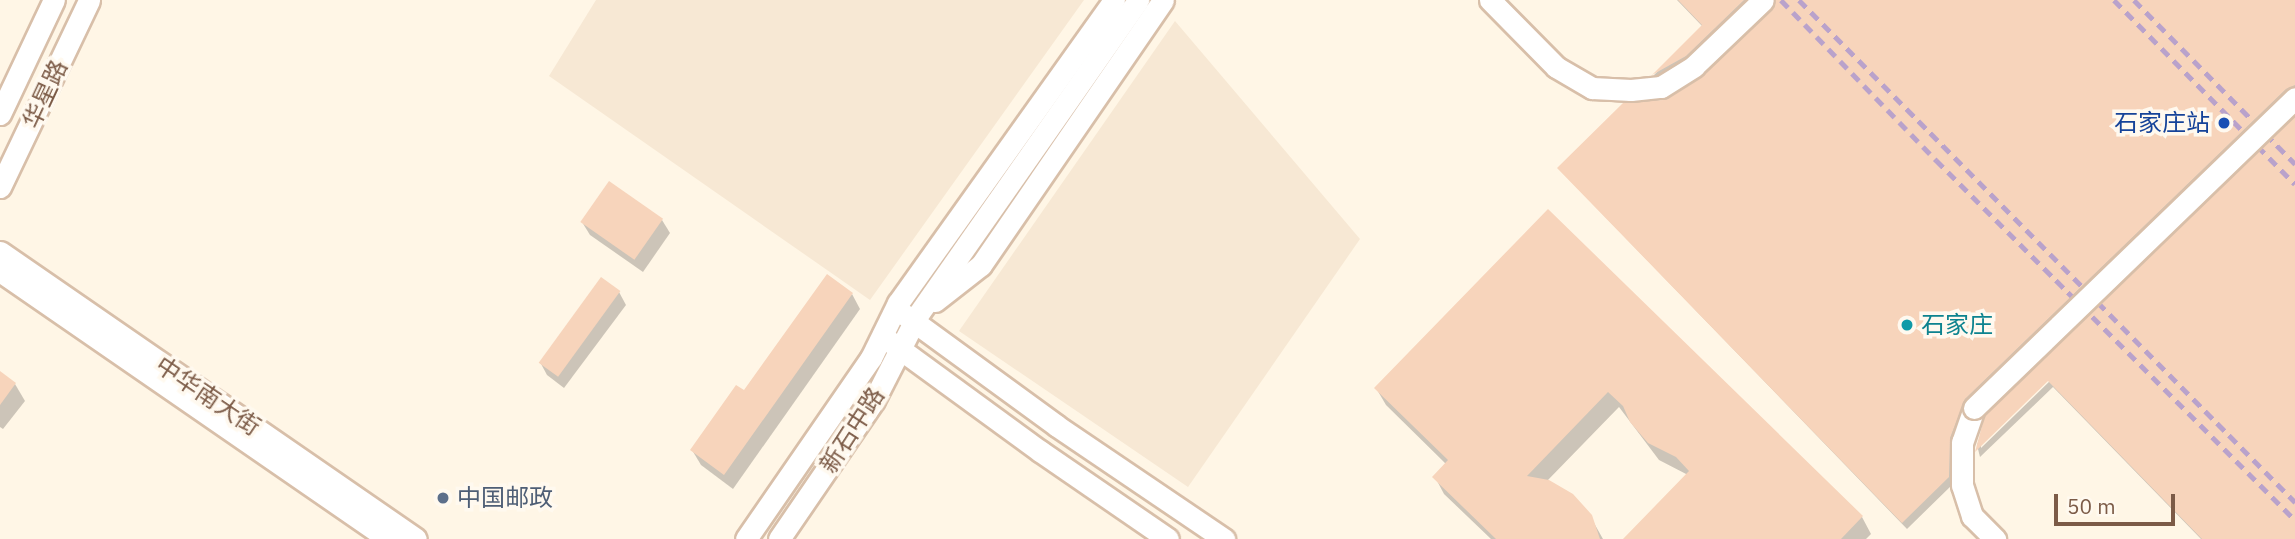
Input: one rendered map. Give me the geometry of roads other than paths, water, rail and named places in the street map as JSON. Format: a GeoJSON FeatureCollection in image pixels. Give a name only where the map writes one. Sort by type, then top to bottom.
{"type":"FeatureCollection","features":[{"type":"Feature","properties":{"kind":"main road","name":"华星路"},"geometry":{"type":"LineString","coordinates":[[0,114],[54,0]]}},
{"type":"Feature","properties":{"kind":"main road","name":"华星路"},"geometry":{"type":"LineString","coordinates":[[0,187],[89,0]]}},
{"type":"Feature","properties":{"kind":"main road","name":"新石中路"},"geometry":{"type":"LineString","coordinates":[[746,539],[871,358],[896,309],[1114,0]]}},
{"type":"Feature","properties":{"kind":"main road"},"geometry":{"type":"LineString","coordinates":[[1490,0],[1556,67],[1592,88],[1631,90],[1661,87],[1694,66],[1763,0]]}},
{"type":"Feature","properties":{"kind":"main road","name":"新石中路"},"geometry":{"type":"LineString","coordinates":[[779,539],[874,400],[915,319],[1151,3]]}},
{"type":"Feature","properties":{"kind":"main road"},"geometry":{"type":"LineString","coordinates":[[1995,539],[1972,516],[1962,485],[1962,442],[1974,408],[2295,98]]}},
{"type":"Feature","properties":{"kind":"main road","name":"中华南大街"},"geometry":{"type":"LineString","coordinates":[[0,252],[416,539]]}},
{"type":"Feature","properties":{"kind":"main road","name":"中华南大街"},"geometry":{"type":"LineString","coordinates":[[0,271],[389,539]]}},
{"type":"Feature","properties":{"kind":"main road"},"geometry":{"type":"LineString","coordinates":[[896,309],[915,319],[1057,426],[1224,539]]}},
{"type":"Feature","properties":{"kind":"main road"},"geometry":{"type":"LineString","coordinates":[[882,336],[1040,451],[1168,539]]}},
{"type":"Feature","properties":{"kind":"railway"},"geometry":{"type":"LineString","coordinates":[[1781,0],[1936,160],[2295,520]]}},
{"type":"Feature","properties":{"kind":"railway"},"geometry":{"type":"LineString","coordinates":[[1799,0],[2295,502]]}},
{"type":"Feature","properties":{"kind":"railway"},"geometry":{"type":"LineString","coordinates":[[2114,0],[2295,184]]}},
{"type":"Feature","properties":{"kind":"railway"},"geometry":{"type":"LineString","coordinates":[[2134,0],[2295,164]]}},
{"type":"Feature","properties":{"kind":"place","name":"石家庄站"},"geometry":{"type":"Point","coordinates":[2224,123]}},
{"type":"Feature","properties":{"kind":"place","name":"石家庄"},"geometry":{"type":"Point","coordinates":[1907,325]}},
{"type":"Feature","properties":{"kind":"place","name":"中国邮政"},"geometry":{"type":"Point","coordinates":[443,498]}}]}
